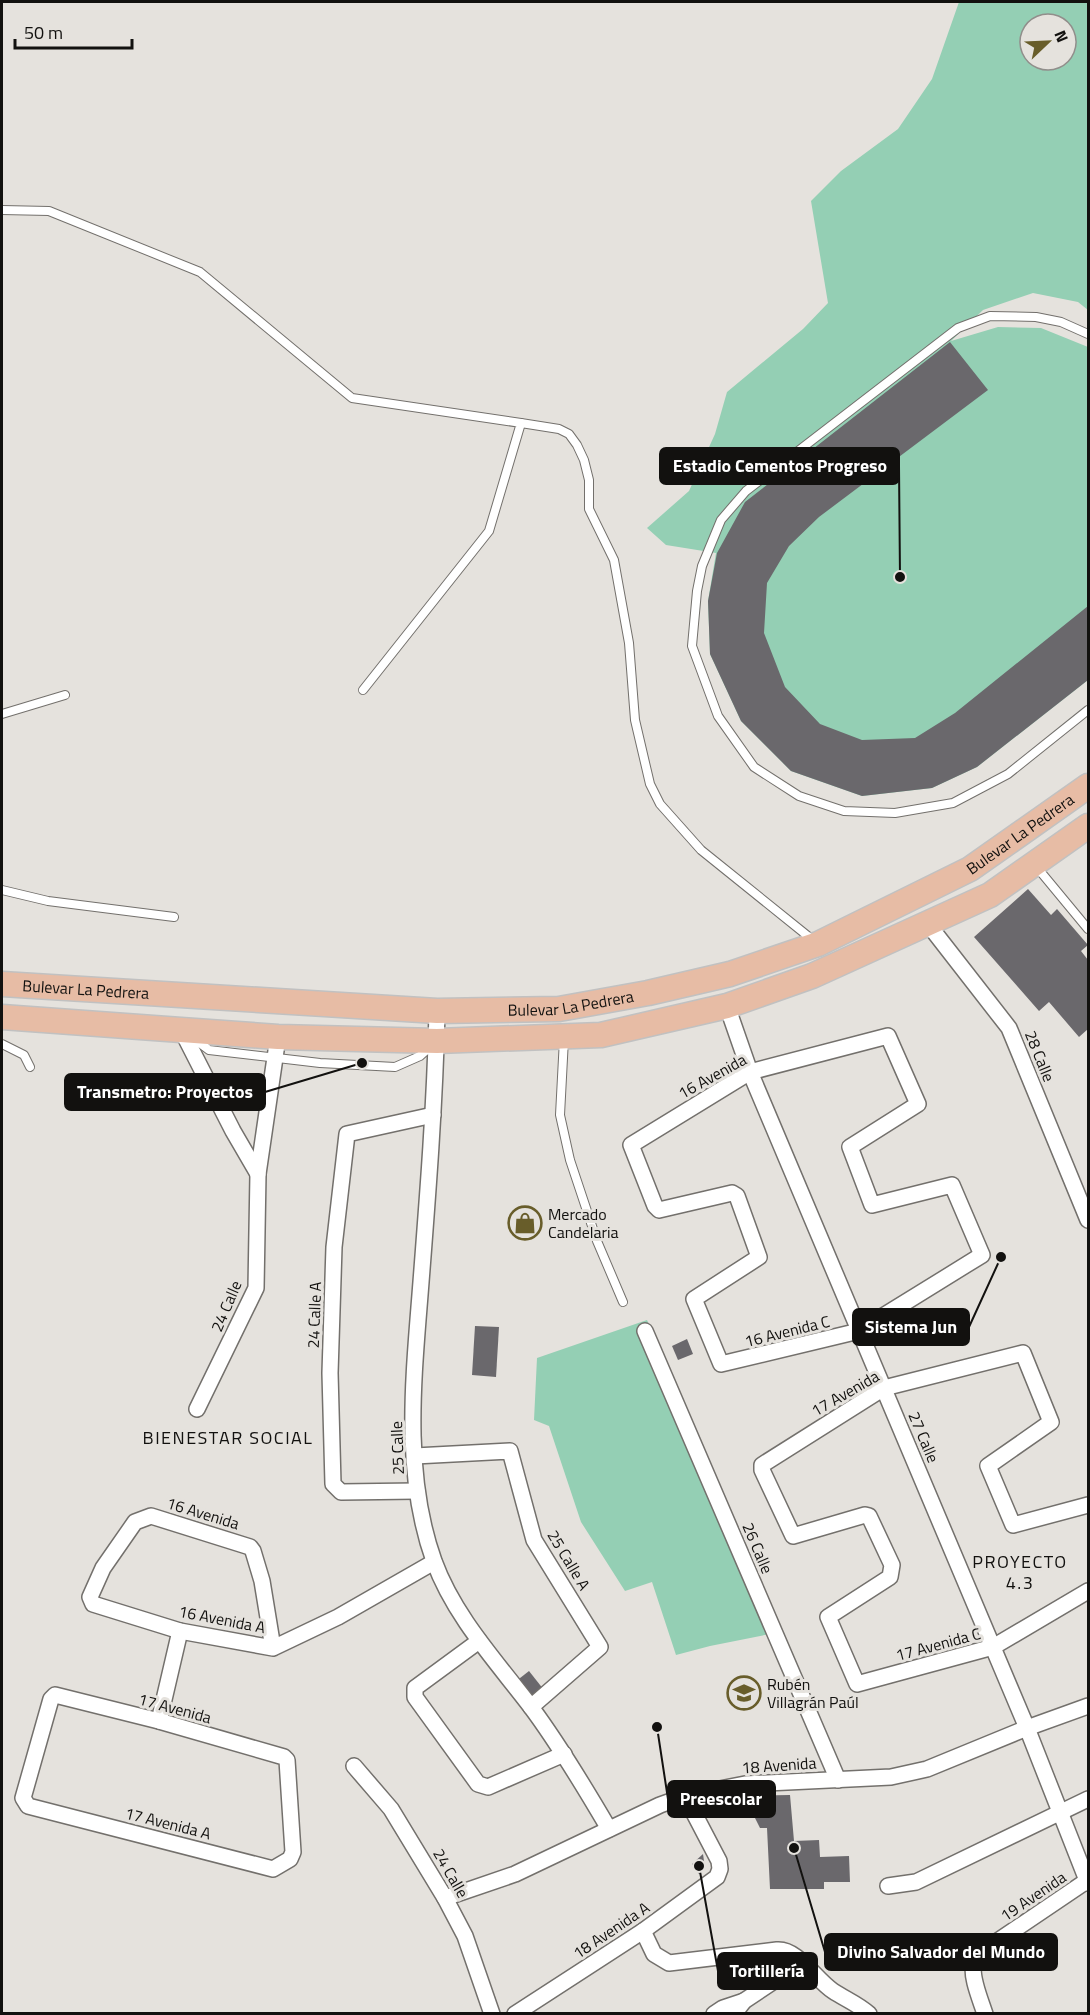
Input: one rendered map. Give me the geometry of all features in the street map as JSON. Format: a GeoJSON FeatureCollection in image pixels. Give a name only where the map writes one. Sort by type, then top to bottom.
{"type":"FeatureCollection","features":[{"type":"Feature","properties":{"kind":"main road","name":"Bulevar La Pedrera"},"geometry":{"type":"LineString","coordinates":[[2,984],[437,1011],[559,1010],[730,974],[818,944],[970,868],[1089,786]]}},
{"type":"Feature","properties":{"kind":"main road","name":"Bulevar La Pedrera"},"geometry":{"type":"LineString","coordinates":[[2,1017],[182,1031],[276,1048],[601,1035],[728,1006],[812,976],[990,895],[1089,826]]}},
{"type":"Feature","properties":{"kind":"street","name":"28 Calle"},"geometry":{"type":"LineString","coordinates":[[928,924],[1009,1028],[1088,1218]]}},
{"type":"Feature","properties":{"kind":"street","name":"27 Calle"},"geometry":{"type":"LineString","coordinates":[[728,1006],[750,1072],[993,1647],[1088,1881]]}},
{"type":"Feature","properties":{"kind":"street","name":"25 Calle"},"geometry":{"type":"LineString","coordinates":[[437,1011],[433,1114],[413,1383],[417,1491],[434,1562],[452,1598],[479,1641],[531,1707],[564,1754],[609,1829]]}},
{"type":"Feature","properties":{"kind":"street"},"geometry":{"type":"LineString","coordinates":[[182,1031],[233,1131],[258,1174]]}},
{"type":"Feature","properties":{"kind":"street","name":"16 Avenida"},"geometry":{"type":"LineString","coordinates":[[723,1365],[694,1299],[759,1257],[735,1194],[659,1210],[655,1206],[631,1146],[750,1072],[888,1036],[918,1104],[850,1147],[872,1205],[952,1185],[982,1255]]}},
{"type":"Feature","properties":{"kind":"street","name":"24 Calle"},"geometry":{"type":"LineString","coordinates":[[197,1409],[256,1288],[258,1174],[276,1048]]}},
{"type":"Feature","properties":{"kind":"street","name":"24 Calle A"},"geometry":{"type":"LineString","coordinates":[[417,1491],[341,1492],[333,1484],[330,1373],[334,1246],[349,1132],[433,1114]]}},
{"type":"Feature","properties":{"kind":"street","name":"16 Avenida C"},"geometry":{"type":"LineString","coordinates":[[723,1365],[860,1331],[982,1255]]}},
{"type":"Feature","properties":{"kind":"street","name":"26 Calle"},"geometry":{"type":"LineString","coordinates":[[645,1331],[838,1779]]}},
{"type":"Feature","properties":{"kind":"street","name":"17 Avenida"},"geometry":{"type":"LineString","coordinates":[[856,1683],[828,1617],[890,1577],[892,1565],[872,1518],[865,1515],[793,1536],[762,1470],[762,1465],[884,1388],[1023,1353],[1052,1422],[988,1466],[1013,1526],[1089,1505]]}},
{"type":"Feature","properties":{"kind":"street","name":"25 Calle A"},"geometry":{"type":"LineString","coordinates":[[415,1456],[510,1451],[534,1540],[600,1647],[531,1707]]}},
{"type":"Feature","properties":{"kind":"street","name":"16 Avenida"},"geometry":{"type":"LineString","coordinates":[[93,1604],[90,1597],[103,1568],[116,1547],[135,1522],[151,1516],[246,1545],[253,1551],[258,1564],[273,1648]]}},
{"type":"Feature","properties":{"kind":"street","name":"16 Avenida A"},"geometry":{"type":"LineString","coordinates":[[93,1604],[180,1631],[273,1648],[338,1617],[434,1562]]}},
{"type":"Feature","properties":{"kind":"street","name":"17 Avenida C"},"geometry":{"type":"LineString","coordinates":[[856,1683],[993,1647],[1089,1591]]}},
{"type":"Feature","properties":{"kind":"street"},"geometry":{"type":"LineString","coordinates":[[159,1721],[180,1631]]}},
{"type":"Feature","properties":{"kind":"street"},"geometry":{"type":"LineString","coordinates":[[479,1641],[415,1688],[414,1692],[478,1784],[488,1787],[564,1754]]}},
{"type":"Feature","properties":{"kind":"street","name":"17 Avenida"},"geometry":{"type":"LineString","coordinates":[[28,1806],[23,1798],[51,1699],[55,1695],[159,1721],[284,1757],[287,1760],[293,1852]]}},
{"type":"Feature","properties":{"kind":"street","name":"18 Avenida"},"geometry":{"type":"LineString","coordinates":[[445,1898],[515,1874],[660,1805],[685,1796],[745,1784],[891,1777],[927,1769],[1026,1728],[1089,1706]]}},
{"type":"Feature","properties":{"kind":"street","name":"24 Calle"},"geometry":{"type":"LineString","coordinates":[[354,1766],[391,1809],[445,1898],[465,1936],[492,2013]]}},
{"type":"Feature","properties":{"kind":"street","name":"18 Avenida A"},"geometry":{"type":"LineString","coordinates":[[515,2013],[643,1931],[714,1880],[720,1869],[718,1857],[685,1796]]}},
{"type":"Feature","properties":{"kind":"street"},"geometry":{"type":"LineString","coordinates":[[888,1886],[916,1882],[1089,1799]]}},
{"type":"Feature","properties":{"kind":"street","name":"17 Avenida A"},"geometry":{"type":"LineString","coordinates":[[28,1806],[273,1869],[290,1859],[293,1852]]}},
{"type":"Feature","properties":{"kind":"street","name":"19 Avenida"},"geometry":{"type":"LineString","coordinates":[[985,2013],[973,1965],[982,1952],[1088,1881]]}},
{"type":"Feature","properties":{"kind":"street"},"geometry":{"type":"LineString","coordinates":[[643,1931],[654,1954],[669,1963],[782,1949],[791,1952],[831,1990],[869,2013]]}},
{"type":"Feature","properties":{"kind":"street"},"geometry":{"type":"LineString","coordinates":[[714,2013],[744,2001],[801,1963]]}},
{"type":"Feature","properties":{"kind":"street"},"geometry":{"type":"LineString","coordinates":[[734,2013],[744,2001]]}},
{"type":"Feature","properties":{"kind":"lane"},"geometry":{"type":"LineString","coordinates":[[2,210],[49,211],[200,272],[352,398],[559,429],[569,434],[584,460],[589,480],[589,509],[614,560],[629,644],[635,720],[650,784],[660,804],[701,850],[818,944]]}},
{"type":"Feature","properties":{"kind":"lane"},"geometry":{"type":"LineString","coordinates":[[1089,334],[1061,322],[1036,317],[990,316],[958,328],[746,491],[721,520],[702,566],[697,591],[692,646],[718,716],[754,767],[799,796],[844,811],[895,813],[953,803],[1008,774],[1089,710]]}},
{"type":"Feature","properties":{"kind":"lane"},"geometry":{"type":"LineString","coordinates":[[363,690],[489,531],[521,423]]}},
{"type":"Feature","properties":{"kind":"lane"},"geometry":{"type":"LineString","coordinates":[[2,714],[65,694]]}},
{"type":"Feature","properties":{"kind":"lane"},"geometry":{"type":"LineString","coordinates":[[1035,864],[1089,929]]}},
{"type":"Feature","properties":{"kind":"lane"},"geometry":{"type":"LineString","coordinates":[[2,890],[48,901],[174,917]]}},
{"type":"Feature","properties":{"kind":"lane"},"geometry":{"type":"LineString","coordinates":[[564,1038],[560,1115],[570,1160],[597,1241],[623,1302]]}},
{"type":"Feature","properties":{"kind":"lane"},"geometry":{"type":"LineString","coordinates":[[2,1044],[24,1055],[30,1067]]}},
{"type":"Feature","properties":{"kind":"green space"},"geometry":{"type":"Polygon","coordinates":[[[959,2],[1088,2],[1088,310],[1078,302],[1033,293],[983,310],[951,341],[998,327],[1041,328],[1088,347],[1088,680],[977,767],[932,788],[862,796],[791,771],[741,721],[710,654],[708,601],[716,553],[666,545],[647,528],[689,491],[715,434],[727,392],[803,329],[828,303],[811,201],[841,171],[898,129],[932,79],[959,2]]]}},
{"type":"Feature","properties":{"kind":"green space"},"geometry":{"type":"Polygon","coordinates":[[[647,1320],[780,1632],[676,1655],[652,1582],[625,1591],[581,1522],[549,1426],[534,1420],[537,1358],[647,1320]]]}},
{"type":"Feature","properties":{"kind":"building"},"geometry":{"type":"Polygon","coordinates":[[[950,342],[988,390],[819,517],[789,546],[767,583],[764,633],[785,687],[820,724],[862,740],[915,738],[955,713],[1088,606],[1088,680],[977,767],[932,788],[862,796],[791,771],[741,721],[710,654],[708,601],[717,553],[745,502],[950,342]]]}},
{"type":"Feature","properties":{"kind":"building"},"geometry":{"type":"Polygon","coordinates":[[[1028,889],[1051,915],[1057,909],[1088,945],[1081,951],[1088,960],[1088,1029],[1079,1037],[1049,1002],[1039,1011],[974,937],[1028,889]]]}},
{"type":"Feature","properties":{"kind":"building"},"geometry":{"type":"Polygon","coordinates":[[[475,1326],[499,1327],[496,1377],[472,1375],[475,1326]]]}},
{"type":"Feature","properties":{"kind":"building"},"geometry":{"type":"Polygon","coordinates":[[[687,1339],[693,1354],[678,1360],[672,1346],[687,1339]]]}},
{"type":"Feature","properties":{"kind":"building"},"geometry":{"type":"Polygon","coordinates":[[[529,1671],[544,1690],[532,1701],[515,1682],[529,1671]]]}},
{"type":"Feature","properties":{"kind":"building"},"geometry":{"type":"Polygon","coordinates":[[[790,1795],[794,1841],[819,1840],[820,1857],[849,1856],[850,1882],[824,1882],[824,1889],[770,1889],[767,1828],[760,1828],[744,1796],[790,1795]]]}},
{"type":"Feature","properties":{"kind":"building"},"geometry":{"type":"Polygon","coordinates":[[[703,1854],[705,1868],[699,1874],[692,1864],[703,1854]]]}},
{"type":"Feature","properties":{"kind":"place","name":"Estadio Cementos Progreso"},"geometry":{"type":"Point","coordinates":[900,577]}},
{"type":"Feature","properties":{"kind":"place","name":"Transmetro: Proyectos"},"geometry":{"type":"Point","coordinates":[362,1063]}},
{"type":"Feature","properties":{"kind":"place","name":"Mercado Candelaria"},"geometry":{"type":"Point","coordinates":[525,1223]}},
{"type":"Feature","properties":{"kind":"place","name":"Sistema Jun"},"geometry":{"type":"Point","coordinates":[1001,1257]}},
{"type":"Feature","properties":{"kind":"place","name":"Rubén Villagrán Paúl"},"geometry":{"type":"Point","coordinates":[744,1693]}},
{"type":"Feature","properties":{"kind":"place","name":"Preescolar"},"geometry":{"type":"Point","coordinates":[657,1727]}},
{"type":"Feature","properties":{"kind":"place","name":"Divino Salvador del Mundo"},"geometry":{"type":"Point","coordinates":[794,1848]}},
{"type":"Feature","properties":{"kind":"place","name":"Tortillería"},"geometry":{"type":"Point","coordinates":[699,1866]}},
{"type":"Feature","properties":{"kind":"district","name":"BIENESTAR SOCIAL"},"geometry":{"type":"Point","coordinates":[228,1438]}},
{"type":"Feature","properties":{"kind":"district","name":"PROYECTO 4.3"},"geometry":{"type":"Point","coordinates":[1020,1572]}}]}
